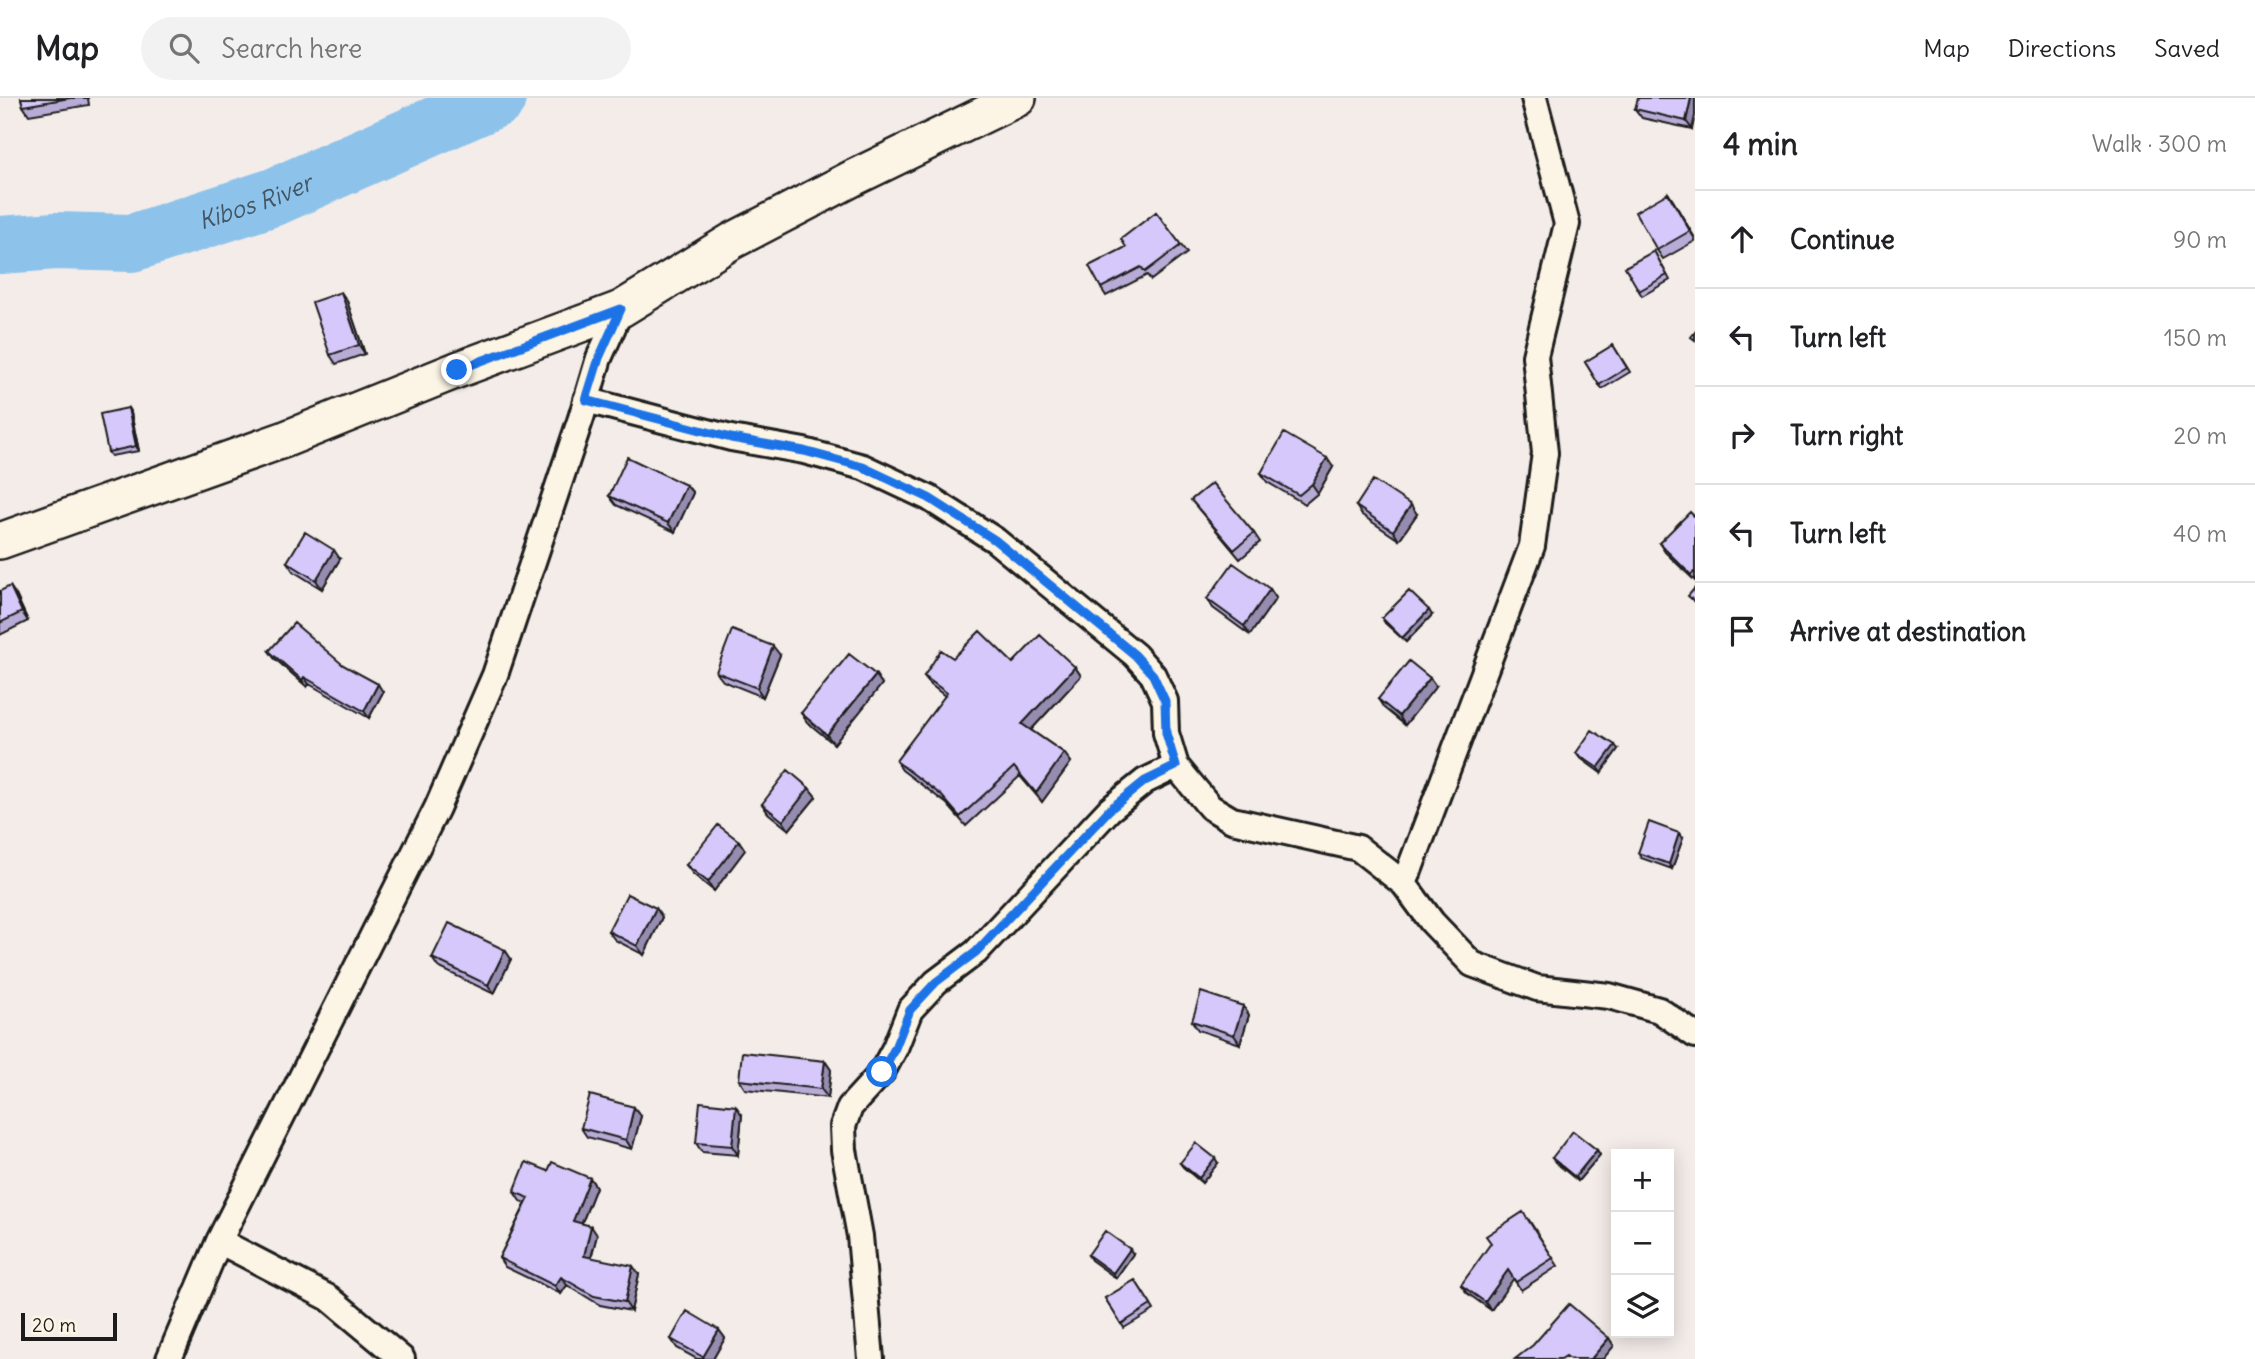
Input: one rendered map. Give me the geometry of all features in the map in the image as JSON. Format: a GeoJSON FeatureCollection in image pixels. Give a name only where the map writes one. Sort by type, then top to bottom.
{"type":"FeatureCollection","features":[{"type":"Feature","properties":{"kind":"main road"},"geometry":{"type":"LineString","coordinates":[[0,541],[283,440],[457,370],[621,309],[732,241],[855,177],[1018,98]]}},
{"type":"Feature","properties":{"kind":"street"},"geometry":{"type":"LineString","coordinates":[[1404,884],[1532,546],[1545,453],[1535,356],[1567,224],[1534,98]]}},
{"type":"Feature","properties":{"kind":"street"},"geometry":{"type":"LineString","coordinates":[[169,1359],[219,1241],[438,808],[464,748],[495,675],[599,358],[621,309]]}},
{"type":"Feature","properties":{"kind":"street"},"geometry":{"type":"LineString","coordinates":[[586,400],[731,438],[804,451],[863,467],[929,498],[995,540],[1144,665],[1153,675],[1165,701],[1166,733],[1176,766],[1210,807],[1232,820],[1358,848],[1404,884],[1432,922],[1472,964],[1537,988],[1609,996],[1659,1010],[1695,1035]]}},
{"type":"Feature","properties":{"kind":"street"},"geometry":{"type":"LineString","coordinates":[[871,1359],[860,1236],[844,1150],[843,1126],[850,1107],[882,1072],[910,1010],[936,982],[976,952],[1109,810],[1145,781],[1176,766]]}},
{"type":"Feature","properties":{"kind":"street"},"geometry":{"type":"LineString","coordinates":[[219,1241],[329,1298],[402,1359]]}},
{"type":"Feature","properties":{"kind":"building"},"geometry":{"type":"Polygon","coordinates":[[[21,98],[70,98],[23,106],[21,98]]]}},
{"type":"Feature","properties":{"kind":"building"},"geometry":{"type":"Polygon","coordinates":[[[1638,98],[1691,98],[1686,121],[1635,109],[1638,98]]]}},
{"type":"Feature","properties":{"kind":"building"},"geometry":{"type":"Polygon","coordinates":[[[1668,193],[1690,231],[1657,250],[1635,212],[1668,193]]]}},
{"type":"Feature","properties":{"kind":"building"},"geometry":{"type":"Polygon","coordinates":[[[1156,212],[1181,245],[1145,272],[1141,267],[1101,288],[1089,266],[1126,247],[1121,239],[1156,212]]]}},
{"type":"Feature","properties":{"kind":"building"},"geometry":{"type":"Polygon","coordinates":[[[1654,251],[1667,275],[1639,291],[1625,267],[1654,251]]]}},
{"type":"Feature","properties":{"kind":"building"},"geometry":{"type":"Polygon","coordinates":[[[341,292],[359,345],[330,355],[312,302],[341,292]]]}},
{"type":"Feature","properties":{"kind":"building"},"geometry":{"type":"Polygon","coordinates":[[[1613,345],[1627,368],[1599,385],[1585,362],[1613,345]]]}},
{"type":"Feature","properties":{"kind":"building"},"geometry":{"type":"Polygon","coordinates":[[[128,408],[136,446],[108,452],[100,414],[128,408]]]}},
{"type":"Feature","properties":{"kind":"building"},"geometry":{"type":"Polygon","coordinates":[[[1284,433],[1327,458],[1312,484],[1299,495],[1261,473],[1284,433]]]}},
{"type":"Feature","properties":{"kind":"building"},"geometry":{"type":"Polygon","coordinates":[[[627,457],[686,485],[668,523],[609,496],[627,457]]]}},
{"type":"Feature","properties":{"kind":"building"},"geometry":{"type":"Polygon","coordinates":[[[1373,480],[1411,505],[1393,531],[1356,506],[1373,480]]]}},
{"type":"Feature","properties":{"kind":"building"},"geometry":{"type":"Polygon","coordinates":[[[1212,483],[1254,533],[1234,550],[1191,500],[1212,483]]]}},
{"type":"Feature","properties":{"kind":"building"},"geometry":{"type":"Polygon","coordinates":[[[1690,512],[1695,517],[1695,571],[1691,575],[1659,543],[1690,512]]]}},
{"type":"Feature","properties":{"kind":"building"},"geometry":{"type":"Polygon","coordinates":[[[305,532],[334,550],[316,580],[287,562],[305,532]]]}},
{"type":"Feature","properties":{"kind":"building"},"geometry":{"type":"Polygon","coordinates":[[[1233,563],[1270,589],[1244,626],[1207,599],[1233,563]]]}},
{"type":"Feature","properties":{"kind":"building"},"geometry":{"type":"Polygon","coordinates":[[[10,586],[22,612],[0,623],[0,591],[10,586]]]}},
{"type":"Feature","properties":{"kind":"building"},"geometry":{"type":"Polygon","coordinates":[[[1695,588],[1695,602],[1688,596],[1695,588]]]}},
{"type":"Feature","properties":{"kind":"building"},"geometry":{"type":"Polygon","coordinates":[[[1409,591],[1429,610],[1402,638],[1382,618],[1409,591]]]}},
{"type":"Feature","properties":{"kind":"building"},"geometry":{"type":"Polygon","coordinates":[[[294,623],[343,665],[378,684],[364,711],[304,677],[302,680],[269,651],[294,623]]]}},
{"type":"Feature","properties":{"kind":"building"},"geometry":{"type":"Polygon","coordinates":[[[732,630],[773,646],[757,688],[716,672],[732,630]]]}},
{"type":"Feature","properties":{"kind":"building"},"geometry":{"type":"Polygon","coordinates":[[[980,631],[1013,663],[1040,635],[1075,667],[1022,724],[1064,753],[1036,793],[1014,767],[960,817],[941,795],[896,761],[947,693],[924,676],[941,650],[953,658],[980,631]]]}},
{"type":"Feature","properties":{"kind":"building"},"geometry":{"type":"Polygon","coordinates":[[[849,654],[876,675],[827,735],[801,713],[849,654]]]}},
{"type":"Feature","properties":{"kind":"building"},"geometry":{"type":"Polygon","coordinates":[[[1409,661],[1430,678],[1399,716],[1378,699],[1409,661]]]}},
{"type":"Feature","properties":{"kind":"building"},"geometry":{"type":"Polygon","coordinates":[[[1592,730],[1615,745],[1598,768],[1576,753],[1592,730]]]}},
{"type":"Feature","properties":{"kind":"building"},"geometry":{"type":"Polygon","coordinates":[[[788,770],[809,788],[783,821],[762,804],[788,770]]]}},
{"type":"Feature","properties":{"kind":"building"},"geometry":{"type":"Polygon","coordinates":[[[1649,822],[1679,833],[1669,864],[1638,853],[1649,822]]]}},
{"type":"Feature","properties":{"kind":"building"},"geometry":{"type":"Polygon","coordinates":[[[718,825],[739,841],[708,882],[686,865],[718,825]]]}},
{"type":"Feature","properties":{"kind":"building"},"geometry":{"type":"Polygon","coordinates":[[[627,894],[656,908],[637,946],[608,931],[627,894]]]}},
{"type":"Feature","properties":{"kind":"building"},"geometry":{"type":"Polygon","coordinates":[[[449,923],[505,950],[488,985],[432,958],[449,923]]]}},
{"type":"Feature","properties":{"kind":"building"},"geometry":{"type":"Polygon","coordinates":[[[1201,992],[1243,1006],[1234,1035],[1192,1021],[1201,992]]]}},
{"type":"Feature","properties":{"kind":"building"},"geometry":{"type":"Polygon","coordinates":[[[742,1052],[825,1061],[821,1089],[739,1080],[742,1052]]]}},
{"type":"Feature","properties":{"kind":"building"},"geometry":{"type":"Polygon","coordinates":[[[590,1095],[634,1107],[626,1140],[581,1128],[590,1095]]]}},
{"type":"Feature","properties":{"kind":"building"},"geometry":{"type":"Polygon","coordinates":[[[700,1102],[736,1106],[732,1146],[696,1143],[700,1102]]]}},
{"type":"Feature","properties":{"kind":"building"},"geometry":{"type":"Polygon","coordinates":[[[1573,1131],[1597,1150],[1575,1177],[1552,1158],[1573,1131]]]}},
{"type":"Feature","properties":{"kind":"building"},"geometry":{"type":"Polygon","coordinates":[[[1196,1143],[1215,1158],[1199,1178],[1180,1163],[1196,1143]]]}},
{"type":"Feature","properties":{"kind":"building"},"geometry":{"type":"Polygon","coordinates":[[[526,1162],[548,1171],[552,1162],[590,1178],[573,1221],[591,1226],[584,1256],[633,1266],[625,1302],[594,1296],[561,1277],[555,1286],[499,1258],[529,1198],[514,1192],[526,1162]]]}},
{"type":"Feature","properties":{"kind":"building"},"geometry":{"type":"Polygon","coordinates":[[[1523,1212],[1553,1258],[1516,1282],[1508,1270],[1485,1302],[1461,1285],[1491,1243],[1486,1236],[1523,1212]]]}},
{"type":"Feature","properties":{"kind":"building"},"geometry":{"type":"Polygon","coordinates":[[[1105,1231],[1130,1249],[1113,1273],[1088,1255],[1105,1231]]]}},
{"type":"Feature","properties":{"kind":"building"},"geometry":{"type":"Polygon","coordinates":[[[1135,1280],[1151,1305],[1121,1324],[1105,1298],[1135,1280]]]}},
{"type":"Feature","properties":{"kind":"building"},"geometry":{"type":"Polygon","coordinates":[[[1569,1304],[1609,1338],[1591,1359],[1570,1359],[1566,1356],[1561,1359],[1515,1359],[1533,1345],[1569,1304]]]}},
{"type":"Feature","properties":{"kind":"building"},"geometry":{"type":"Polygon","coordinates":[[[687,1311],[719,1330],[703,1357],[671,1339],[687,1311]]]}},
{"type":"Feature","properties":{"kind":"waterway","name":"Kibos River"},"geometry":{"type":"LineString","coordinates":[[0,245],[56,241],[132,243],[274,197],[497,98]]}},
{"type":"Feature","properties":{"kind":"route"},"geometry":{"type":"LineString","coordinates":[[457,370],[621,309],[599,358],[586,400],[731,438],[804,451],[863,467],[929,498],[995,540],[1135,655],[1153,675],[1165,701],[1166,733],[1176,766],[1145,781],[1109,810],[976,952],[936,982],[910,1010],[882,1072]]}}]}
